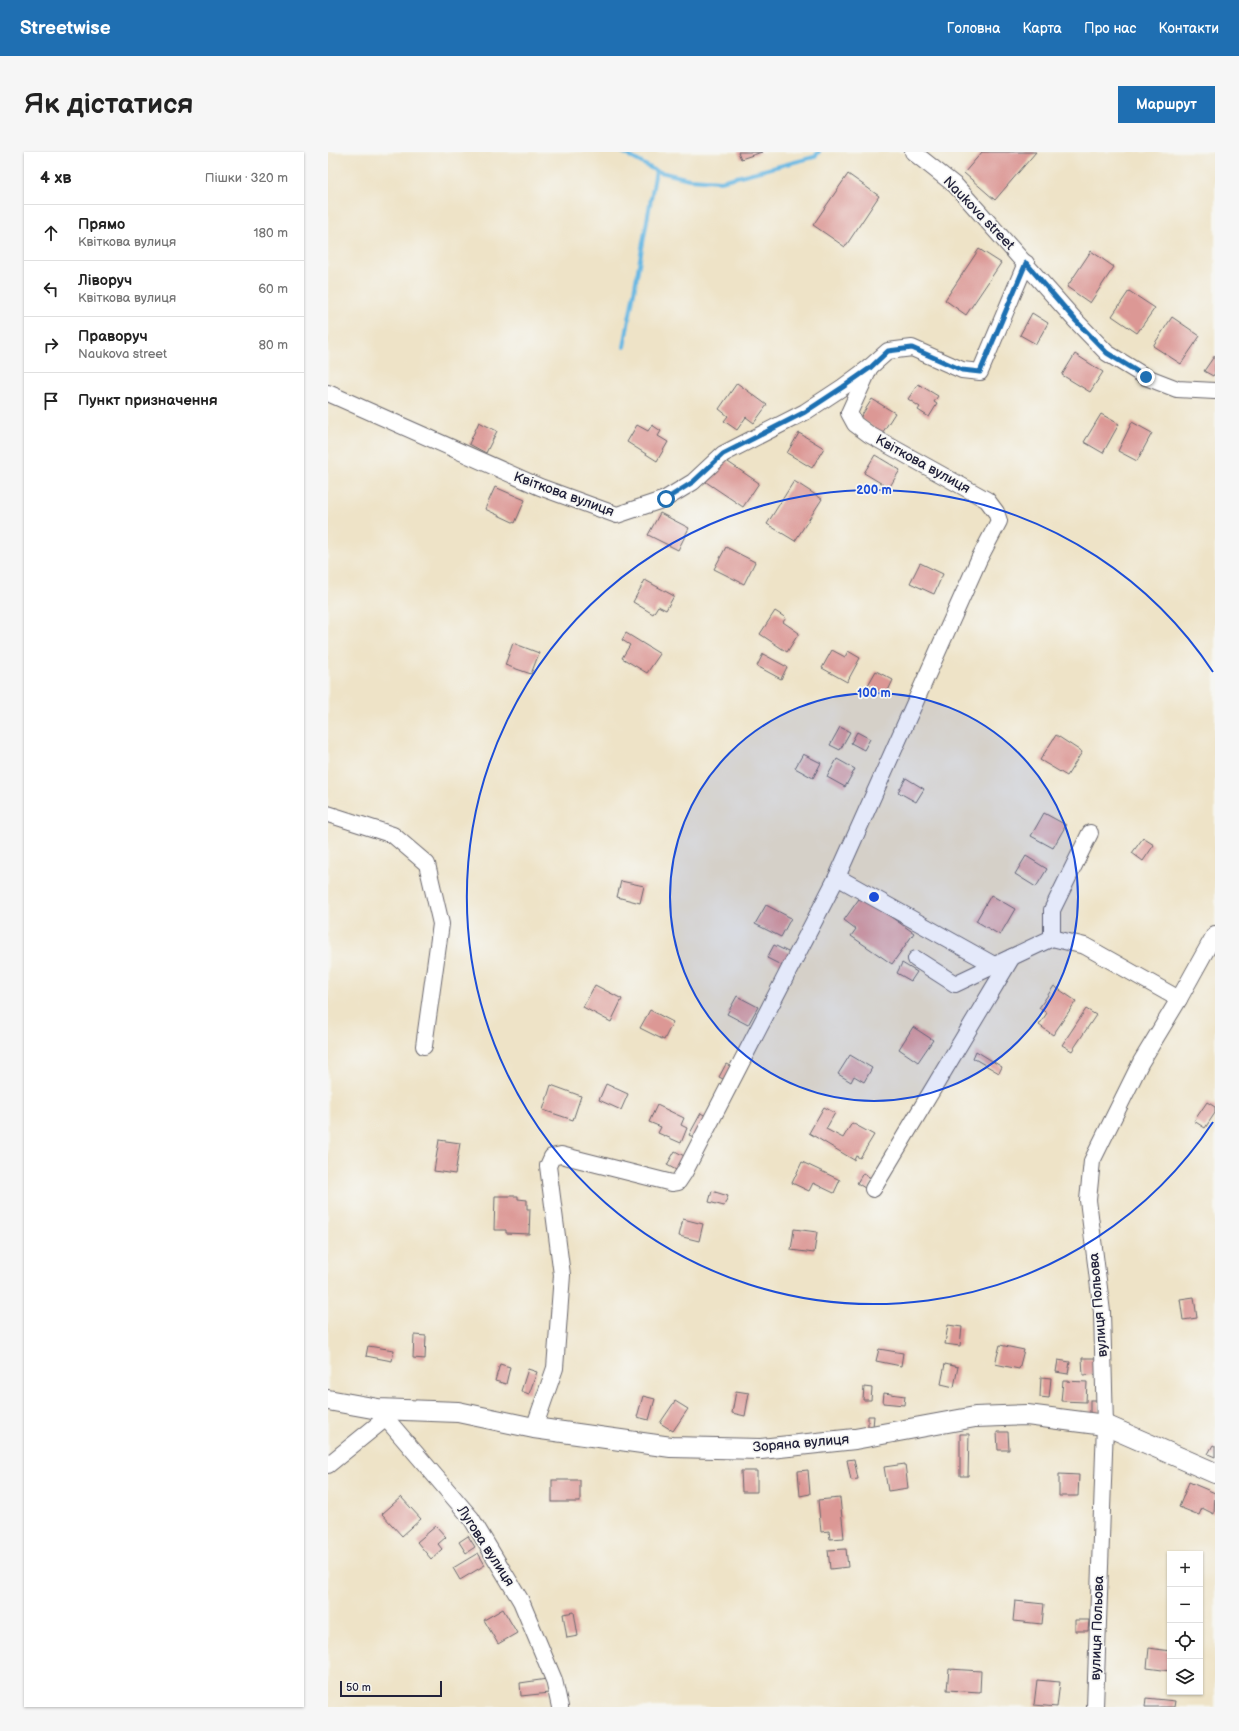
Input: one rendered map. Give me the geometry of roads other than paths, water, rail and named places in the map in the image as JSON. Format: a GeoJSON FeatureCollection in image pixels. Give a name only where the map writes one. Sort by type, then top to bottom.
{"type":"FeatureCollection","features":[{"type":"Feature","properties":{"kind":"street","name":"Naukova street"},"geometry":{"type":"LineString","coordinates":[[913,152],[956,186],[1076,321],[1107,353],[1146,377],[1177,389],[1215,391]]}},
{"type":"Feature","properties":{"kind":"street","name":"Квіткова вулиця"},"geometry":{"type":"LineString","coordinates":[[328,393],[540,487],[616,515],[666,499],[693,482],[723,454],[805,412],[870,368],[888,351],[912,348],[962,370],[980,372],[1026,263]]}},
{"type":"Feature","properties":{"kind":"street","name":"Квіткова вулиця"},"geometry":{"type":"LineString","coordinates":[[837,876],[979,559],[999,521],[996,512],[988,500],[870,434],[855,424],[849,413],[870,368]]}},
{"type":"Feature","properties":{"kind":"street"},"geometry":{"type":"LineString","coordinates":[[328,814],[393,834],[427,864],[440,924],[424,1046]]}},
{"type":"Feature","properties":{"kind":"street"},"geometry":{"type":"LineString","coordinates":[[1052,938],[1052,910],[1090,833]]}},
{"type":"Feature","properties":{"kind":"street"},"geometry":{"type":"LineString","coordinates":[[534,1428],[555,1368],[562,1275],[548,1166],[552,1157],[561,1155],[672,1183],[678,1182],[837,876],[994,966]]}},
{"type":"Feature","properties":{"kind":"street","name":"вулиця Польова"},"geometry":{"type":"LineString","coordinates":[[1095,1707],[1105,1425],[1102,1312],[1088,1200],[1092,1161],[1141,1062],[1179,999],[1215,934]]}},
{"type":"Feature","properties":{"kind":"street"},"geometry":{"type":"LineString","coordinates":[[916,959],[955,984],[1052,938],[1085,946],[1179,999]]}},
{"type":"Feature","properties":{"kind":"street"},"geometry":{"type":"LineString","coordinates":[[873,1189],[1012,957]]}},
{"type":"Feature","properties":{"kind":"street"},"geometry":{"type":"LineString","coordinates":[[328,1400],[382,1414]]}},
{"type":"Feature","properties":{"kind":"street","name":"Зоряна вулиця"},"geometry":{"type":"LineString","coordinates":[[382,1414],[458,1412],[534,1428],[671,1447],[761,1449],[855,1438],[975,1417],[1027,1415],[1105,1425],[1215,1473]]}},
{"type":"Feature","properties":{"kind":"street"},"geometry":{"type":"LineString","coordinates":[[328,1465],[382,1414]]}},
{"type":"Feature","properties":{"kind":"street","name":"Лугова вулиця"},"geometry":{"type":"LineString","coordinates":[[382,1414],[471,1518],[521,1601],[554,1680],[560,1707]]}},
{"type":"Feature","properties":{"kind":"waterway"},"geometry":{"type":"LineString","coordinates":[[622,152],[656,171],[689,179],[721,181],[814,157],[819,152]]}},
{"type":"Feature","properties":{"kind":"waterway"},"geometry":{"type":"LineString","coordinates":[[624,347],[656,171]]}}]}
